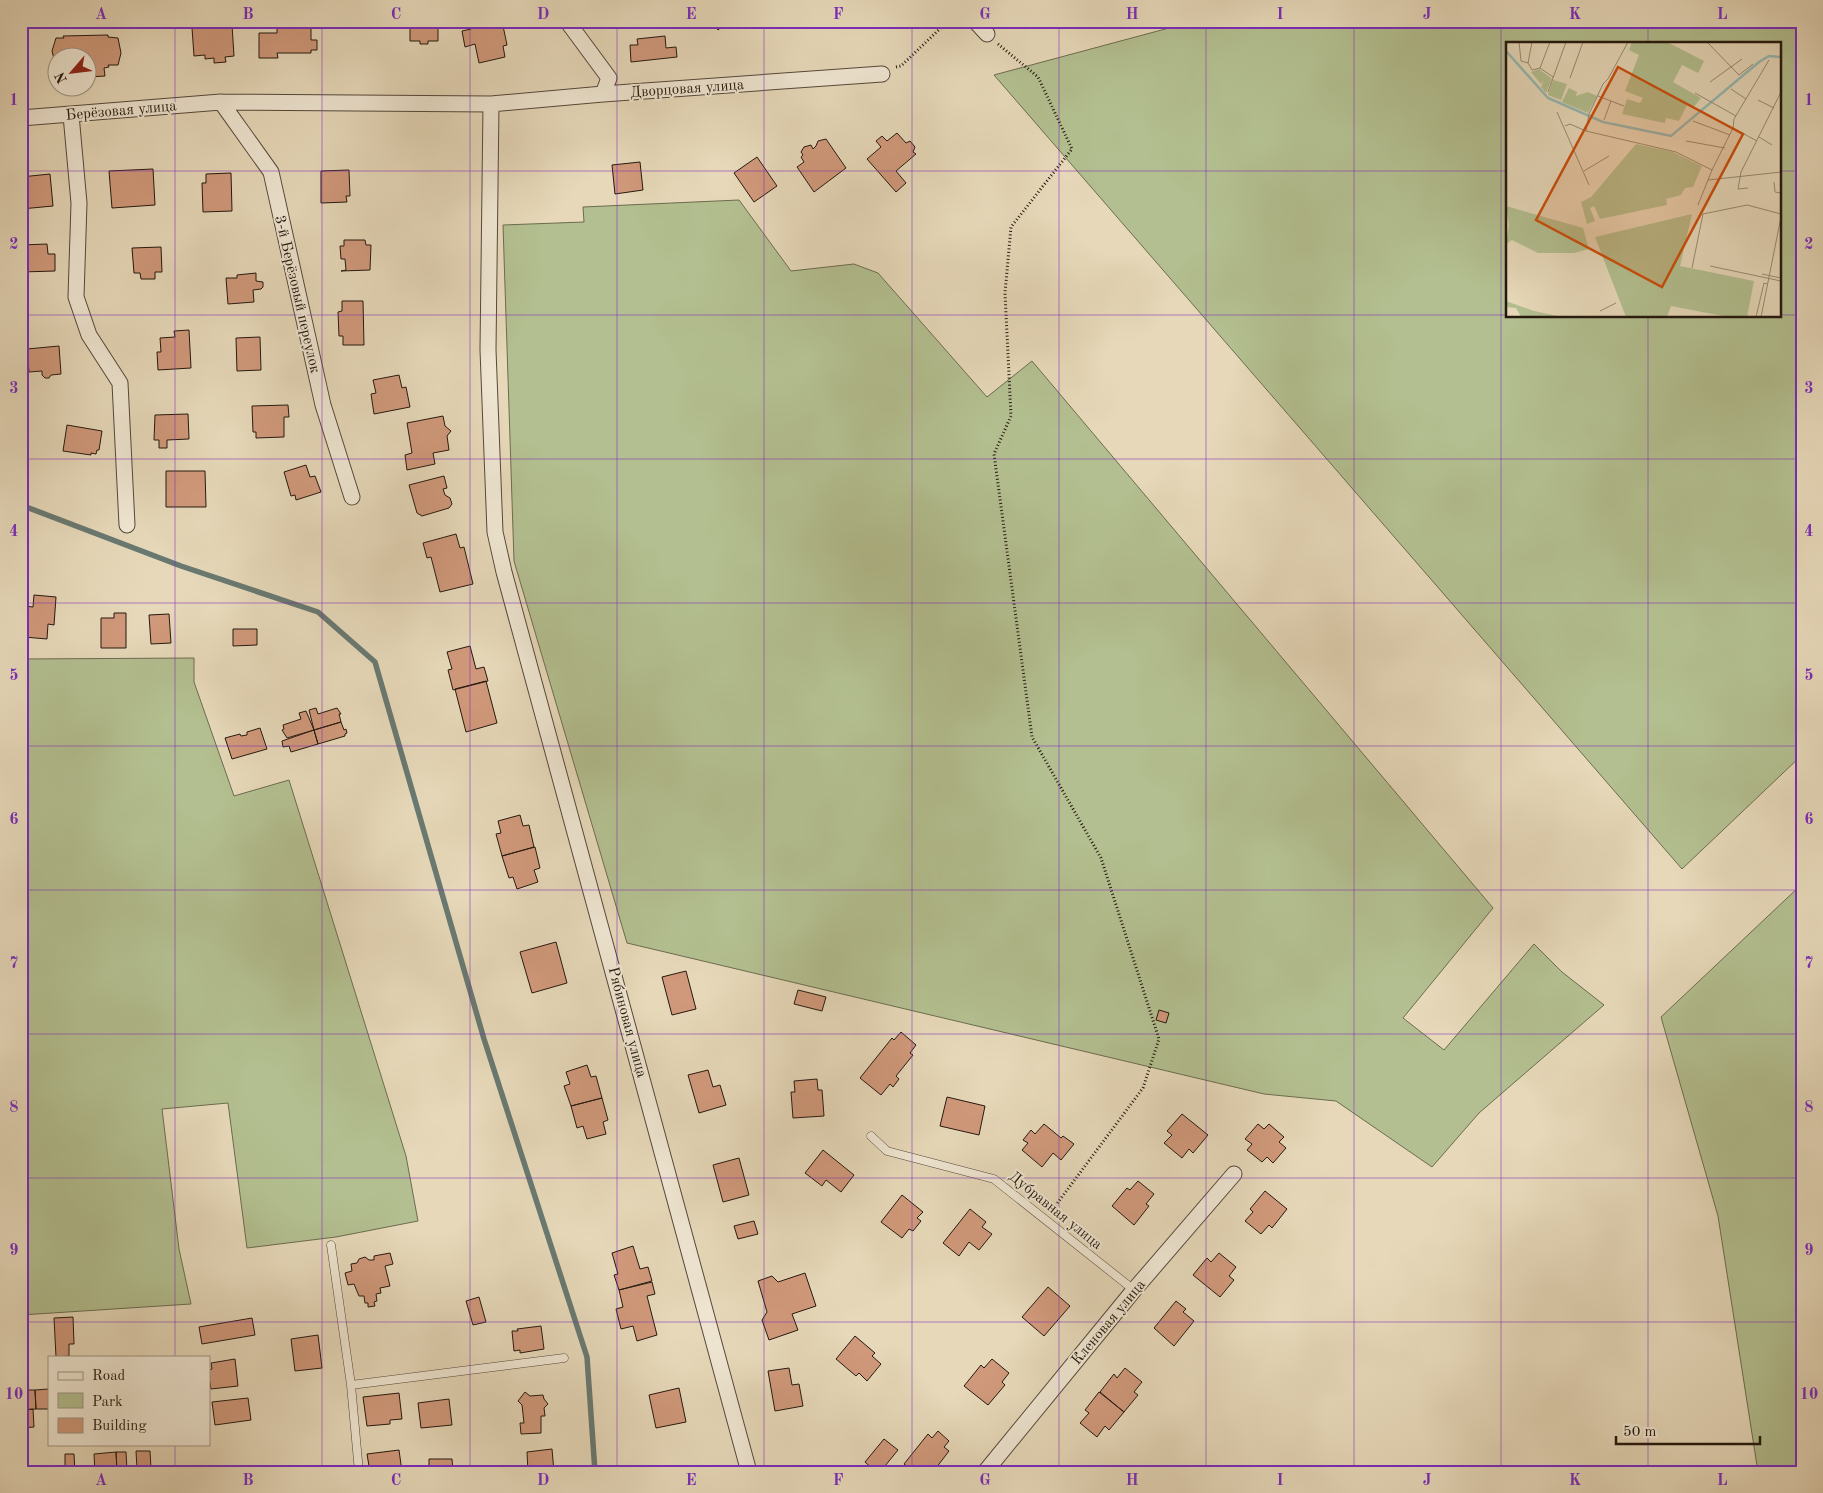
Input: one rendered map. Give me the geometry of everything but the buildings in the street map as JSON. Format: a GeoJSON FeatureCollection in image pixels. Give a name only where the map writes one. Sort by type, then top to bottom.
{"type":"FeatureCollection","features":[{"type":"Feature","properties":{"kind":"street"},"geometry":{"type":"LineString","coordinates":[[567,21],[609,78],[602,94]]}},
{"type":"Feature","properties":{"kind":"street"},"geometry":{"type":"LineString","coordinates":[[975,21],[987,34]]}},
{"type":"Feature","properties":{"kind":"street","name":"Дворцовая улица"},"geometry":{"type":"LineString","coordinates":[[492,104],[602,94],[882,74]]}},
{"type":"Feature","properties":{"kind":"street","name":"Берёзовая улица"},"geometry":{"type":"LineString","coordinates":[[21,118],[221,102],[492,104]]}},
{"type":"Feature","properties":{"kind":"street","name":"3-й Берёзовый переулок"},"geometry":{"type":"LineString","coordinates":[[221,102],[271,172],[323,405],[352,497]]}},
{"type":"Feature","properties":{"kind":"street","name":"Рябиновая улица"},"geometry":{"type":"LineString","coordinates":[[492,104],[488,350],[495,532],[504,572],[750,1472]]}},
{"type":"Feature","properties":{"kind":"street"},"geometry":{"type":"LineString","coordinates":[[71,115],[79,203],[76,297],[89,336],[120,383],[127,525]]}},
{"type":"Feature","properties":{"kind":"street","name":"Кленовая улица"},"geometry":{"type":"LineString","coordinates":[[985,1472],[1134,1290],[1234,1174]]}},
{"type":"Feature","properties":{"kind":"lane","name":"Дубравная улица"},"geometry":{"type":"LineString","coordinates":[[870,1136],[886,1151],[994,1179],[1134,1290]]}},
{"type":"Feature","properties":{"kind":"lane"},"geometry":{"type":"LineString","coordinates":[[331,1245],[351,1385],[359,1472]]}},
{"type":"Feature","properties":{"kind":"lane"},"geometry":{"type":"LineString","coordinates":[[351,1385],[564,1358]]}},
{"type":"Feature","properties":{"kind":"path"},"geometry":{"type":"LineString","coordinates":[[987,34],[1038,77],[1072,149],[1011,227],[1005,293],[1011,416],[994,454],[1032,737],[1101,858],[1159,1039],[1144,1088],[1045,1220]]}},
{"type":"Feature","properties":{"kind":"green space"},"geometry":{"type":"Polygon","coordinates":[[[1195,21],[1802,21],[1802,755],[1682,869],[994,75],[1195,21]]]}},
{"type":"Feature","properties":{"kind":"green space"},"geometry":{"type":"Polygon","coordinates":[[[739,200],[791,271],[854,264],[878,273],[987,397],[1032,361],[1493,908],[1403,1018],[1444,1050],[1534,944],[1562,972],[1604,1005],[1479,1113],[1432,1167],[1336,1101],[1264,1094],[627,943],[514,561],[503,225],[584,222],[583,207],[739,200]]]}},
{"type":"Feature","properties":{"kind":"green space"},"geometry":{"type":"Polygon","coordinates":[[[194,658],[194,682],[234,796],[289,780],[406,1156],[418,1221],[336,1237],[247,1248],[228,1103],[162,1109],[179,1249],[191,1304],[21,1315],[21,659],[194,658]]]}},
{"type":"Feature","properties":{"kind":"green space"},"geometry":{"type":"Polygon","coordinates":[[[1802,884],[1802,1472],[1758,1472],[1718,1216],[1661,1017],[1802,884]]]}},
{"type":"Feature","properties":{"kind":"waterway"},"geometry":{"type":"LineString","coordinates":[[21,505],[181,566],[318,612],[375,662],[484,1039],[587,1357],[595,1472]]}}]}
